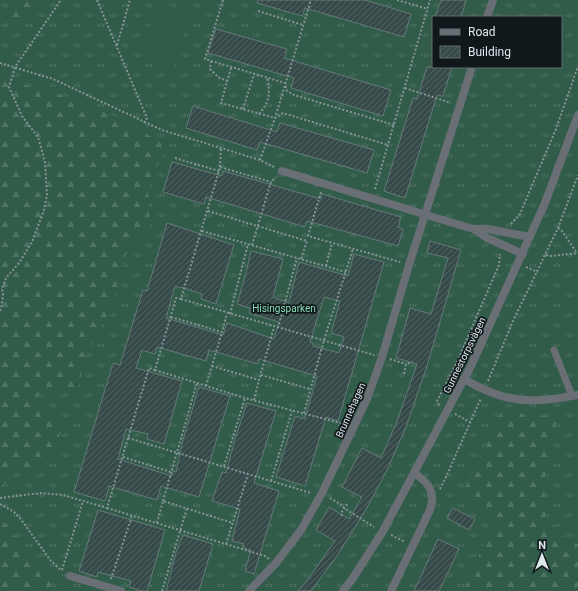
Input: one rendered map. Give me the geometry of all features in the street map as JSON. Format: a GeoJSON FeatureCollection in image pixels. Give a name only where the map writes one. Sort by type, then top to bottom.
{"type":"FeatureCollection","features":[{"type":"Feature","properties":{"kind":"street"},"geometry":{"type":"LineString","coordinates":[[487,16],[493,0]]}},
{"type":"Feature","properties":{"kind":"street","name":"Brunnehagen"},"geometry":{"type":"LineString","coordinates":[[249,591],[276,563],[301,530],[322,493],[367,399],[382,357],[409,265],[472,68]]}},
{"type":"Feature","properties":{"kind":"street","name":"Gunnestorpsvägen"},"geometry":{"type":"LineString","coordinates":[[343,591],[383,531],[464,379],[546,203],[578,115]]}},
{"type":"Feature","properties":{"kind":"street"},"geometry":{"type":"LineString","coordinates":[[282,171],[474,229],[488,229],[530,237]]}},
{"type":"Feature","properties":{"kind":"street"},"geometry":{"type":"LineString","coordinates":[[474,229],[487,238],[522,254]]}},
{"type":"Feature","properties":{"kind":"street"},"geometry":{"type":"LineString","coordinates":[[464,379],[485,390],[510,398],[542,400],[575,395]]}},
{"type":"Feature","properties":{"kind":"street"},"geometry":{"type":"LineString","coordinates":[[391,591],[433,502],[430,487],[414,473]]}},
{"type":"Feature","properties":{"kind":"street"},"geometry":{"type":"LineString","coordinates":[[70,576],[120,591]]}},
{"type":"Feature","properties":{"kind":"lane"},"geometry":{"type":"LineString","coordinates":[[554,350],[575,395]]}},
{"type":"Feature","properties":{"kind":"path"},"geometry":{"type":"LineString","coordinates":[[0,311],[3,295],[2,289],[6,278],[19,263],[32,242],[44,210],[47,195],[45,162],[38,137],[22,116],[9,87],[16,67],[61,0]]}},
{"type":"Feature","properties":{"kind":"path"},"geometry":{"type":"LineString","coordinates":[[97,0],[147,118],[144,123]]}},
{"type":"Feature","properties":{"kind":"path"},"geometry":{"type":"LineString","coordinates":[[116,46],[130,0]]}},
{"type":"Feature","properties":{"kind":"path"},"geometry":{"type":"LineString","coordinates":[[223,0],[205,59],[285,83]]}},
{"type":"Feature","properties":{"kind":"path"},"geometry":{"type":"LineString","coordinates":[[260,160],[275,118],[311,0]]}},
{"type":"Feature","properties":{"kind":"path"},"geometry":{"type":"LineString","coordinates":[[398,0],[428,9]]}},
{"type":"Feature","properties":{"kind":"path"},"geometry":{"type":"LineString","coordinates":[[372,198],[430,0]]}},
{"type":"Feature","properties":{"kind":"path"},"geometry":{"type":"LineString","coordinates":[[258,11],[303,25]]}},
{"type":"Feature","properties":{"kind":"path"},"geometry":{"type":"LineString","coordinates":[[211,61],[210,69],[218,77],[227,81]]}},
{"type":"Feature","properties":{"kind":"path"},"geometry":{"type":"LineString","coordinates":[[0,63],[53,79],[144,123],[162,130],[260,160],[282,171],[271,182],[252,245]]}},
{"type":"Feature","properties":{"kind":"path"},"geometry":{"type":"LineString","coordinates":[[231,68],[221,103],[275,118],[283,113],[388,144]]}},
{"type":"Feature","properties":{"kind":"path"},"geometry":{"type":"LineString","coordinates":[[243,109],[254,74]]}},
{"type":"Feature","properties":{"kind":"path"},"geometry":{"type":"LineString","coordinates":[[259,114],[270,96],[267,78]]}},
{"type":"Feature","properties":{"kind":"path"},"geometry":{"type":"LineString","coordinates":[[285,83],[287,91],[294,95],[394,125]]}},
{"type":"Feature","properties":{"kind":"path"},"geometry":{"type":"LineString","coordinates":[[405,88],[460,106]]}},
{"type":"Feature","properties":{"kind":"path"},"geometry":{"type":"LineString","coordinates":[[181,299],[220,171],[221,148]]}},
{"type":"Feature","properties":{"kind":"path"},"geometry":{"type":"LineString","coordinates":[[175,158],[220,171]]}},
{"type":"Feature","properties":{"kind":"path"},"geometry":{"type":"LineString","coordinates":[[220,167],[271,182]]}},
{"type":"Feature","properties":{"kind":"path"},"geometry":{"type":"LineString","coordinates":[[432,494],[439,490],[446,477],[485,390],[513,321],[558,228],[578,175]]}},
{"type":"Feature","properties":{"kind":"path"},"geometry":{"type":"LineString","coordinates":[[301,259],[323,184]]}},
{"type":"Feature","properties":{"kind":"path"},"geometry":{"type":"LineString","coordinates":[[208,211],[307,241]]}},
{"type":"Feature","properties":{"kind":"path"},"geometry":{"type":"LineString","coordinates":[[546,255],[551,256],[578,253],[562,231],[558,228]]}},
{"type":"Feature","properties":{"kind":"path"},"geometry":{"type":"LineString","coordinates":[[202,231],[346,272]]}},
{"type":"Feature","properties":{"kind":"path"},"geometry":{"type":"LineString","coordinates":[[308,236],[409,265]]}},
{"type":"Feature","properties":{"kind":"path"},"geometry":{"type":"LineString","coordinates":[[326,266],[332,243]]}},
{"type":"Feature","properties":{"kind":"path"},"geometry":{"type":"LineString","coordinates":[[230,314],[248,244]]}},
{"type":"Feature","properties":{"kind":"path"},"geometry":{"type":"LineString","coordinates":[[304,413],[324,340],[353,249]]}},
{"type":"Feature","properties":{"kind":"path"},"geometry":{"type":"LineString","coordinates":[[278,328],[296,258]]}},
{"type":"Feature","properties":{"kind":"path"},"geometry":{"type":"LineString","coordinates":[[526,267],[538,272]]}},
{"type":"Feature","properties":{"kind":"path"},"geometry":{"type":"LineString","coordinates":[[155,370],[176,298],[406,364],[412,362]]}},
{"type":"Feature","properties":{"kind":"path"},"geometry":{"type":"LineString","coordinates":[[206,386],[227,313]]}},
{"type":"Feature","properties":{"kind":"path"},"geometry":{"type":"LineString","coordinates":[[171,317],[222,332]]}},
{"type":"Feature","properties":{"kind":"path"},"geometry":{"type":"LineString","coordinates":[[254,400],[274,327]]}},
{"type":"Feature","properties":{"kind":"path"},"geometry":{"type":"LineString","coordinates":[[404,374],[406,364]]}},
{"type":"Feature","properties":{"kind":"path"},"geometry":{"type":"LineString","coordinates":[[212,366],[259,380]]}},
{"type":"Feature","properties":{"kind":"path"},"geometry":{"type":"LineString","coordinates":[[107,508],[149,368],[245,398],[354,427]]}},
{"type":"Feature","properties":{"kind":"path"},"geometry":{"type":"LineString","coordinates":[[261,375],[310,389]]}},
{"type":"Feature","properties":{"kind":"path"},"geometry":{"type":"LineString","coordinates":[[157,523],[197,383]]}},
{"type":"Feature","properties":{"kind":"path"},"geometry":{"type":"LineString","coordinates":[[224,466],[245,398]]}},
{"type":"Feature","properties":{"kind":"path"},"geometry":{"type":"LineString","coordinates":[[271,481],[292,411]]}},
{"type":"Feature","properties":{"kind":"path"},"geometry":{"type":"LineString","coordinates":[[128,438],[314,494],[322,493],[342,505],[344,508],[413,547]]}},
{"type":"Feature","properties":{"kind":"path"},"geometry":{"type":"LineString","coordinates":[[123,457],[171,472]]}},
{"type":"Feature","properties":{"kind":"path"},"geometry":{"type":"LineString","coordinates":[[226,544],[248,474]]}},
{"type":"Feature","properties":{"kind":"path"},"geometry":{"type":"LineString","coordinates":[[0,498],[41,493],[63,495],[264,556],[276,563]]}},
{"type":"Feature","properties":{"kind":"path"},"geometry":{"type":"LineString","coordinates":[[62,571],[82,500]]}},
{"type":"Feature","properties":{"kind":"path"},"geometry":{"type":"LineString","coordinates":[[163,501],[233,523]]}},
{"type":"Feature","properties":{"kind":"path"},"geometry":{"type":"LineString","coordinates":[[0,504],[14,512],[20,518],[50,561],[70,576]]}},
{"type":"Feature","properties":{"kind":"path"},"geometry":{"type":"LineString","coordinates":[[342,516],[341,513],[347,504]]}},
{"type":"Feature","properties":{"kind":"path"},"geometry":{"type":"LineString","coordinates":[[162,591],[187,508]]}},
{"type":"Feature","properties":{"kind":"path"},"geometry":{"type":"LineString","coordinates":[[109,587],[132,516]]}},
{"type":"Feature","properties":{"kind":"green space","name":"Hisingsparken"},"geometry":{"type":"Polygon","coordinates":[[[0,0],[578,0],[578,591],[0,591],[0,0]]]}},
{"type":"Feature","properties":{"kind":"green space"},"geometry":{"type":"Polygon","coordinates":[[[11,0],[35,2],[31,12],[24,22],[15,28],[6,24],[4,17],[11,0]]]}},
{"type":"Feature","properties":{"kind":"green space"},"geometry":{"type":"Polygon","coordinates":[[[157,3],[190,11],[174,69],[140,60],[157,3]]]}},
{"type":"Feature","properties":{"kind":"green space"},"geometry":{"type":"Polygon","coordinates":[[[2,70],[14,76],[22,84],[46,89],[114,116],[166,145],[148,189],[150,227],[125,255],[112,307],[86,355],[78,389],[37,395],[63,425],[51,461],[19,469],[1,487],[0,517],[0,71],[2,70]]]}},
{"type":"Feature","properties":{"kind":"green space"},"geometry":{"type":"Polygon","coordinates":[[[501,412],[557,417],[544,481],[546,519],[571,543],[578,544],[578,591],[463,591],[496,517],[461,496],[501,412]]]}},
{"type":"Feature","properties":{"kind":"green space"},"geometry":{"type":"Polygon","coordinates":[[[0,517],[48,576],[53,591],[0,591],[0,517]]]}},
{"type":"Feature","properties":{"kind":"building"},"geometry":{"type":"Polygon","coordinates":[[[258,0],[365,0],[411,14],[404,37],[305,8],[302,16],[257,3],[258,0]]]}},
{"type":"Feature","properties":{"kind":"building"},"geometry":{"type":"Polygon","coordinates":[[[441,0],[466,0],[461,16],[435,16],[441,0]]]}},
{"type":"Feature","properties":{"kind":"building"},"geometry":{"type":"Polygon","coordinates":[[[216,29],[287,49],[284,58],[391,90],[383,116],[291,88],[294,78],[208,53],[216,29]]]}},
{"type":"Feature","properties":{"kind":"building"},"geometry":{"type":"Polygon","coordinates":[[[427,67],[452,68],[443,96],[437,95],[405,198],[384,191],[413,98],[417,99],[427,67]]]}},
{"type":"Feature","properties":{"kind":"building"},"geometry":{"type":"Polygon","coordinates":[[[193,106],[277,132],[280,123],[374,150],[367,173],[260,142],[257,150],[186,128],[193,106]]]}},
{"type":"Feature","properties":{"kind":"building"},"geometry":{"type":"Polygon","coordinates":[[[172,162],[222,176],[223,171],[321,199],[322,194],[401,217],[398,227],[403,229],[398,246],[307,221],[305,227],[206,197],[204,204],[163,192],[172,162]]]}},
{"type":"Feature","properties":{"kind":"building"},"geometry":{"type":"Polygon","coordinates":[[[167,223],[234,245],[216,304],[201,299],[202,294],[175,286],[166,318],[223,335],[227,323],[274,339],[279,322],[249,313],[250,308],[237,304],[251,251],[283,259],[273,297],[289,303],[299,262],[348,276],[354,254],[384,262],[338,421],[326,417],[305,486],[276,477],[295,416],[305,419],[317,376],[259,359],[258,364],[209,350],[206,361],[157,347],[155,354],[142,350],[136,368],[182,381],[164,444],[147,439],[148,434],[126,429],[118,459],[172,476],[173,471],[176,472],[183,440],[199,387],[230,396],[199,497],[161,486],[157,500],[109,486],[105,501],[74,492],[113,363],[120,365],[143,290],[147,291],[167,223]],[[324,297],[310,342],[313,343],[313,346],[339,353],[344,337],[331,333],[340,301],[324,297]]]}},
{"type":"Feature","properties":{"kind":"building"},"geometry":{"type":"Polygon","coordinates":[[[430,241],[461,250],[427,366],[406,427],[386,472],[365,511],[337,556],[311,591],[298,591],[335,541],[316,530],[329,507],[349,519],[362,497],[342,487],[362,448],[381,458],[396,424],[417,364],[396,358],[410,308],[431,314],[448,258],[427,253],[430,241]]]}},
{"type":"Feature","properties":{"kind":"building"},"geometry":{"type":"Polygon","coordinates":[[[247,403],[276,411],[254,483],[279,491],[254,574],[245,571],[251,550],[243,548],[244,544],[232,541],[240,509],[212,501],[222,472],[226,473],[247,403]]]}},
{"type":"Feature","properties":{"kind":"building"},"geometry":{"type":"Polygon","coordinates":[[[453,508],[475,519],[469,530],[447,518],[453,508]]]}},
{"type":"Feature","properties":{"kind":"building"},"geometry":{"type":"Polygon","coordinates":[[[98,510],[165,530],[147,591],[129,587],[131,581],[98,572],[97,577],[79,571],[98,510]]]}},
{"type":"Feature","properties":{"kind":"building"},"geometry":{"type":"Polygon","coordinates":[[[183,535],[213,544],[199,591],[166,591],[176,553],[183,535]]]}},
{"type":"Feature","properties":{"kind":"building"},"geometry":{"type":"Polygon","coordinates":[[[438,539],[459,549],[439,591],[414,591],[438,539]]]}}]}
